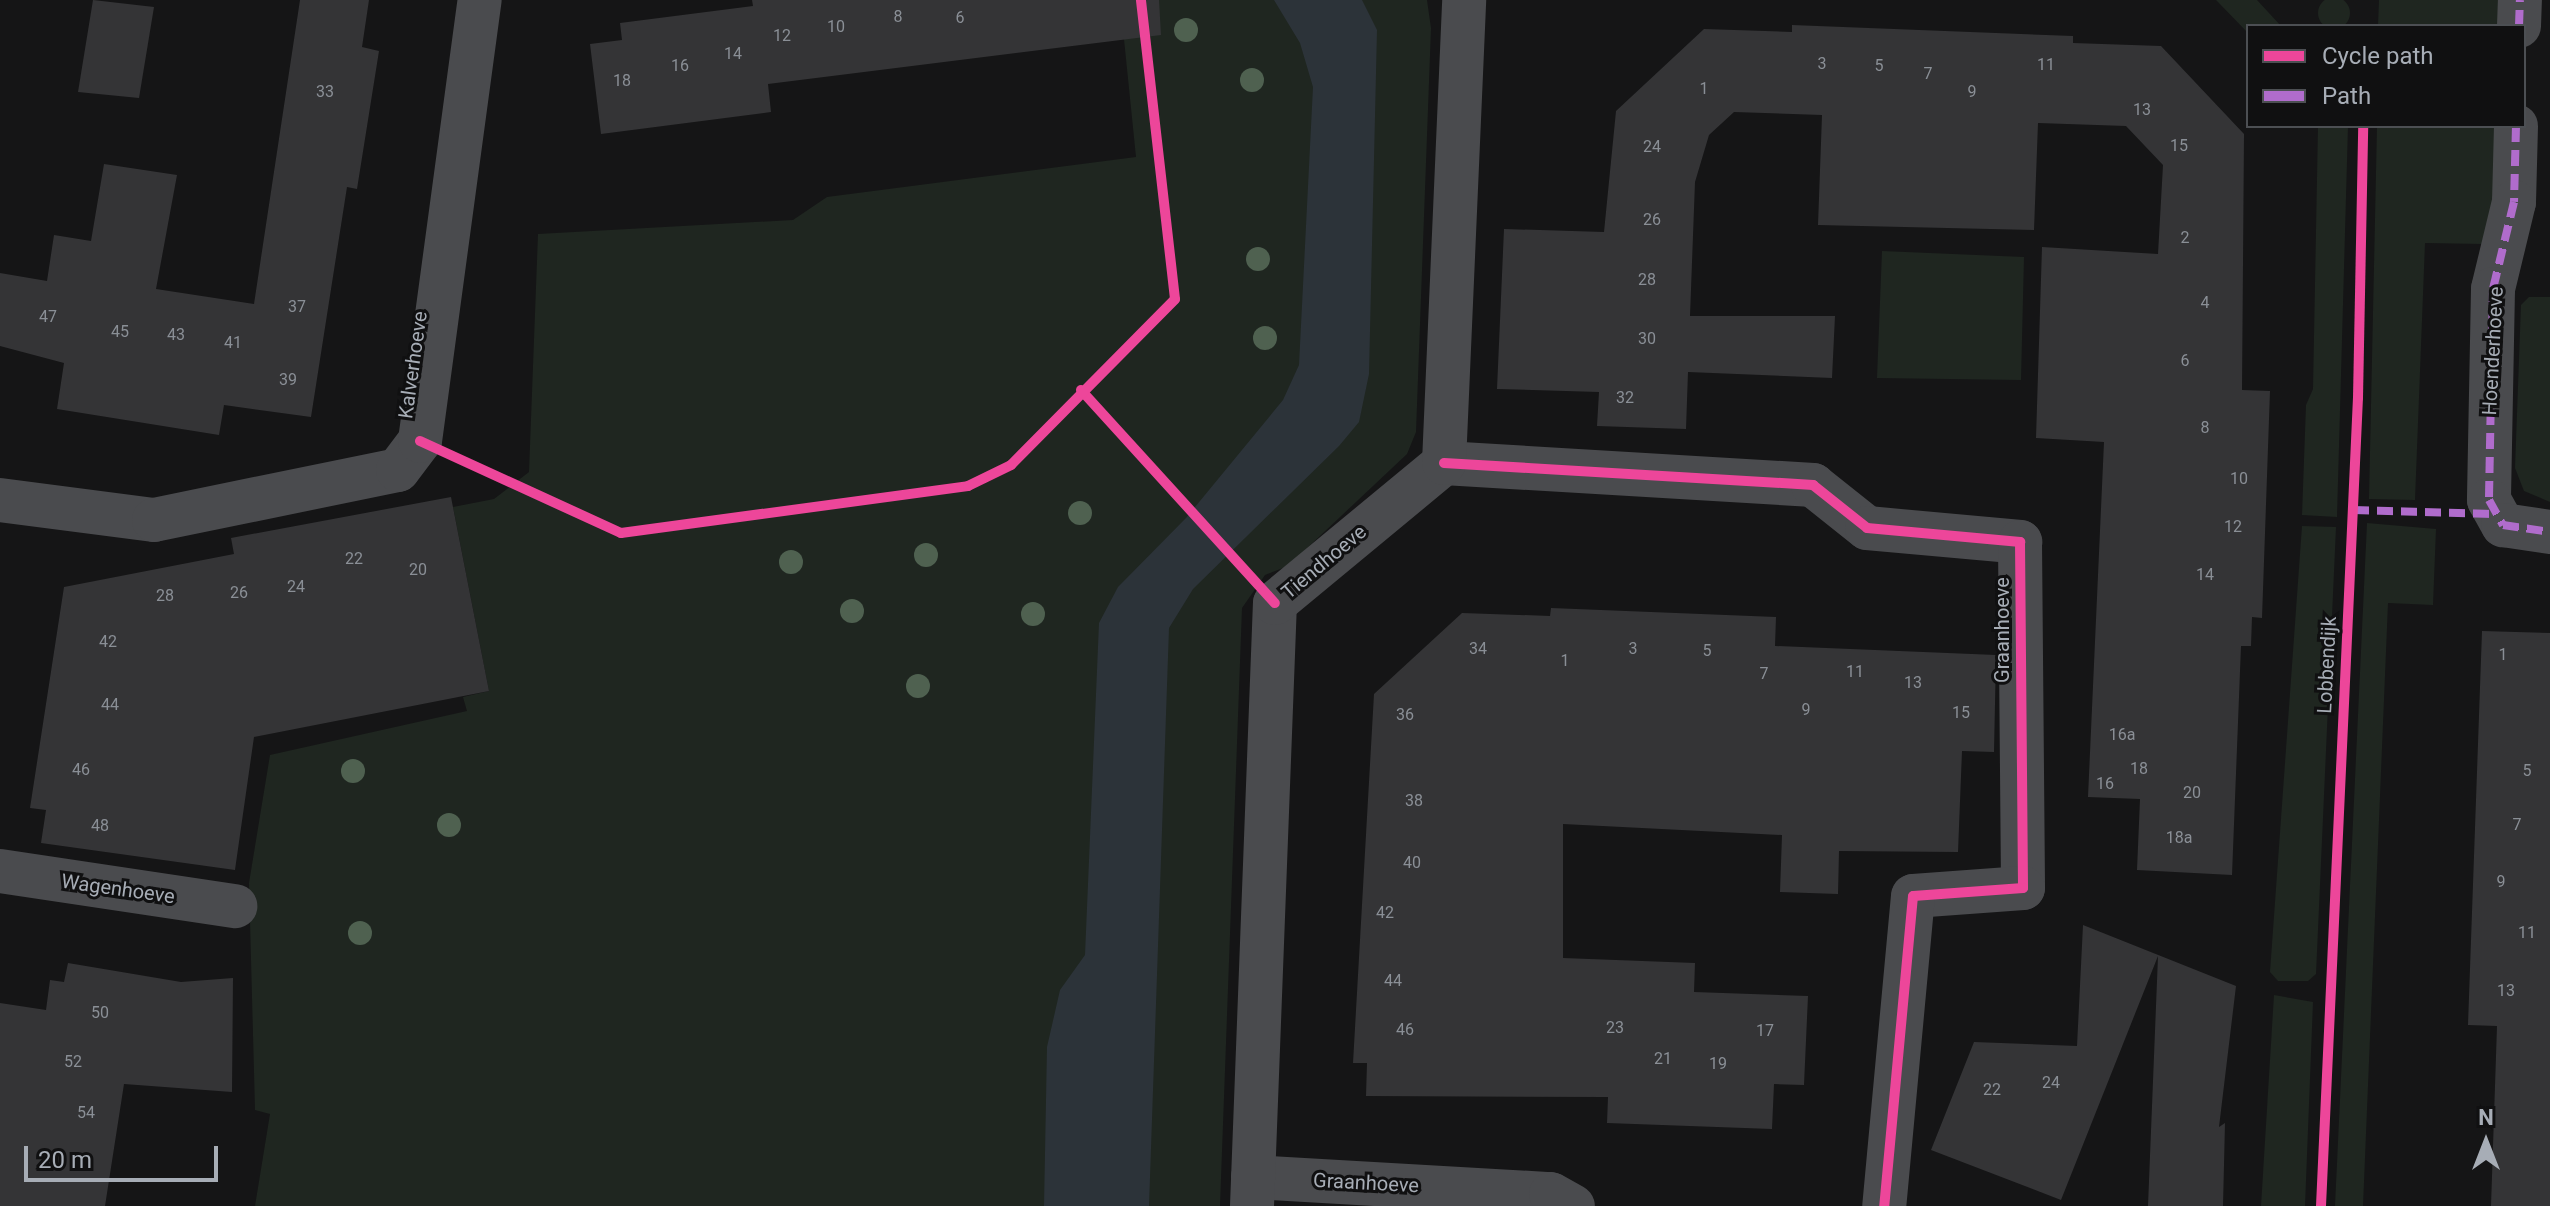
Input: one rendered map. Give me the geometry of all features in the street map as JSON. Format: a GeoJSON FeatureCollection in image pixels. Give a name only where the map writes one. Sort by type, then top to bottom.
{"type":"FeatureCollection","features":[{"type":"Feature","properties":{"kind":"street","name":"Kalverhoeve"},"geometry":{"type":"LineString","coordinates":[[0,500],[154,520],[398,470],[420,441],[480,0]]}},
{"type":"Feature","properties":{"kind":"street"},"geometry":{"type":"LineString","coordinates":[[2519,24],[2520,0]]}},
{"type":"Feature","properties":{"kind":"street"},"geometry":{"type":"LineString","coordinates":[[1444,463],[1470,1]]}},
{"type":"Feature","properties":{"kind":"street","name":"Hoenderhoeve"},"geometry":{"type":"LineString","coordinates":[[2516,128],[2532,202],[2493,289],[2489,500],[2503,525],[2550,532]]}},
{"type":"Feature","properties":{"kind":"street","name":"Tiendhoeve"},"geometry":{"type":"LineString","coordinates":[[1252,1191],[1275,603],[1444,463]]}},
{"type":"Feature","properties":{"kind":"street","name":"Graanhoeve"},"geometry":{"type":"LineString","coordinates":[[1444,463],[1813,485],[1867,528],[2020,542],[2023,888],[1913,896],[1884,1206]]}},
{"type":"Feature","properties":{"kind":"street","name":"Wagenhoeve"},"geometry":{"type":"LineString","coordinates":[[0,871],[235,906]]}},
{"type":"Feature","properties":{"kind":"street","name":"Graanhoeve"},"geometry":{"type":"LineString","coordinates":[[1252,1191],[1551,1194],[1573,1206]]}},
{"type":"Feature","properties":{"kind":"shaded area"},"geometry":{"type":"Polygon","coordinates":[[[2328,-1],[2340,-1],[2350,13],[2345,24],[2323,24],[2318,13],[2328,-1]]]}},
{"type":"Feature","properties":{"kind":"shaded area"},"geometry":{"type":"Polygon","coordinates":[[[1120,0],[1427,0],[1431,28],[1416,432],[1407,454],[1288,566],[1265,575],[1242,608],[1220,1206],[255,1206],[270,1114],[255,1110],[249,883],[270,755],[467,711],[463,697],[489,691],[453,507],[494,499],[529,472],[538,234],[793,220],[827,197],[1136,157],[1120,0]]]}},
{"type":"Feature","properties":{"kind":"shaded area"},"geometry":{"type":"Polygon","coordinates":[[[1274,0],[1362,0],[1377,30],[1369,374],[1359,422],[1339,446],[1193,589],[1169,628],[1149,1206],[1044,1206],[1047,1047],[1060,990],[1085,955],[1099,623],[1118,587],[1186,518],[1283,400],[1299,365],[1313,87],[1300,43],[1274,0]]]}},
{"type":"Feature","properties":{"kind":"shaded area"},"geometry":{"type":"Polygon","coordinates":[[[2216,0],[2257,0],[2279,24],[2246,24],[2246,31],[2216,0]]]}},
{"type":"Feature","properties":{"kind":"shaded area"},"geometry":{"type":"Polygon","coordinates":[[[2379,0],[2500,0],[2499,24],[2378,24],[2379,0]]]}},
{"type":"Feature","properties":{"kind":"shaded area"},"geometry":{"type":"Polygon","coordinates":[[[2318,128],[2348,128],[2337,517],[2302,515],[2306,405],[2313,389],[2318,128]]]}},
{"type":"Feature","properties":{"kind":"shaded area"},"geometry":{"type":"Polygon","coordinates":[[[2377,128],[2497,128],[2495,201],[2483,244],[2425,243],[2415,500],[2369,499],[2377,128]]]}},
{"type":"Feature","properties":{"kind":"shaded area"},"geometry":{"type":"Polygon","coordinates":[[[1882,251],[2024,257],[2021,380],[1877,378],[1882,251]]]}},
{"type":"Feature","properties":{"kind":"shaded area"},"geometry":{"type":"Polygon","coordinates":[[[2529,297],[2550,297],[2550,502],[2524,491],[2515,468],[2521,305],[2529,297]]]}},
{"type":"Feature","properties":{"kind":"shaded area"},"geometry":{"type":"Polygon","coordinates":[[[2367,523],[2436,529],[2433,605],[2388,603],[2363,1206],[2335,1206],[2367,523]]]}},
{"type":"Feature","properties":{"kind":"shaded area"},"geometry":{"type":"Polygon","coordinates":[[[2302,526],[2336,527],[2316,974],[2308,981],[2278,981],[2270,972],[2302,526]]]}},
{"type":"Feature","properties":{"kind":"shaded area"},"geometry":{"type":"Polygon","coordinates":[[[2274,995],[2313,1002],[2305,1206],[2261,1206],[2274,995]]]}},
{"type":"Feature","properties":{"kind":"building"},"geometry":{"type":"Polygon","coordinates":[[[93,0],[154,7],[139,98],[78,92],[93,0]]]}},
{"type":"Feature","properties":{"kind":"building"},"geometry":{"type":"Polygon","coordinates":[[[300,0],[369,0],[362,47],[379,51],[357,189],[347,187],[311,417],[224,405],[219,435],[57,409],[64,363],[0,346],[0,273],[47,281],[54,235],[91,241],[104,164],[177,175],[156,289],[254,304],[300,0]]]}},
{"type":"Feature","properties":{"kind":"building"},"geometry":{"type":"Polygon","coordinates":[[[752,0],[1159,0],[1161,35],[768,84],[771,112],[601,134],[590,44],[622,40],[620,23],[753,6],[752,0]]]}},
{"type":"Feature","properties":{"kind":"building"},"geometry":{"type":"Polygon","coordinates":[[[1792,25],[2073,36],[2073,43],[2161,46],[2244,134],[2242,390],[2270,391],[2262,618],[2252,617],[2251,646],[2241,646],[2232,875],[2137,870],[2140,799],[2088,797],[2104,442],[2036,438],[2042,247],[2158,254],[2163,165],[2126,126],[2038,123],[2034,230],[1818,225],[1822,115],[1734,112],[1709,135],[1695,182],[1690,316],[1835,316],[1832,378],[1688,372],[1686,429],[1597,426],[1599,392],[1497,389],[1504,229],[1604,232],[1616,111],[1704,29],[1792,32],[1792,25]]]}},
{"type":"Feature","properties":{"kind":"building"},"geometry":{"type":"Polygon","coordinates":[[[451,497],[489,691],[254,737],[235,870],[41,843],[46,810],[30,808],[64,587],[234,554],[231,538],[451,497]]]}},
{"type":"Feature","properties":{"kind":"building"},"geometry":{"type":"Polygon","coordinates":[[[1551,608],[1776,617],[1775,646],[1996,655],[1994,752],[1962,751],[1958,852],[1839,851],[1838,894],[1780,892],[1782,835],[1563,824],[1563,958],[1695,963],[1694,992],[1808,996],[1804,1085],[1774,1084],[1772,1129],[1607,1123],[1608,1097],[1366,1096],[1367,1063],[1353,1063],[1374,694],[1462,613],[1550,616],[1551,608]]]}},
{"type":"Feature","properties":{"kind":"building"},"geometry":{"type":"Polygon","coordinates":[[[2482,631],[2550,633],[2550,1206],[2491,1206],[2497,1026],[2468,1025],[2482,631]]]}},
{"type":"Feature","properties":{"kind":"building"},"geometry":{"type":"Polygon","coordinates":[[[2083,925],[2236,986],[2219,1127],[2225,1123],[2223,1206],[2148,1206],[2158,956],[2061,1200],[1931,1150],[1974,1042],[2077,1046],[2083,925]]]}},
{"type":"Feature","properties":{"kind":"building"},"geometry":{"type":"Polygon","coordinates":[[[68,963],[181,982],[233,978],[232,1092],[124,1084],[105,1206],[0,1206],[0,1003],[46,1010],[50,980],[64,982],[68,963]]]}},
{"type":"Feature","properties":{"kind":"marked path"},"geometry":{"type":"LineString","coordinates":[[2519,24],[2520,0]]}},
{"type":"Feature","properties":{"kind":"marked path"},"geometry":{"type":"LineString","coordinates":[[2516,128],[2514,202],[2493,289],[2489,500],[2503,525],[2550,532]]}},
{"type":"Feature","properties":{"kind":"marked path"},"geometry":{"type":"LineString","coordinates":[[2353,510],[2493,514]]}},
{"type":"Feature","properties":{"kind":"cycle path"},"geometry":{"type":"LineString","coordinates":[[420,441],[621,533],[968,486],[1011,465],[1175,299],[1141,0]]}},
{"type":"Feature","properties":{"kind":"cycle path","name":"Lobbendijk"},"geometry":{"type":"LineString","coordinates":[[2321,1206],[2358,398],[2363,128]]}},
{"type":"Feature","properties":{"kind":"cycle path"},"geometry":{"type":"LineString","coordinates":[[1081,390],[1275,603]]}},
{"type":"Feature","properties":{"kind":"cycle path"},"geometry":{"type":"LineString","coordinates":[[1444,463],[1813,485],[1867,528],[2020,542],[2023,888],[1913,896],[1884,1206]]}}]}
